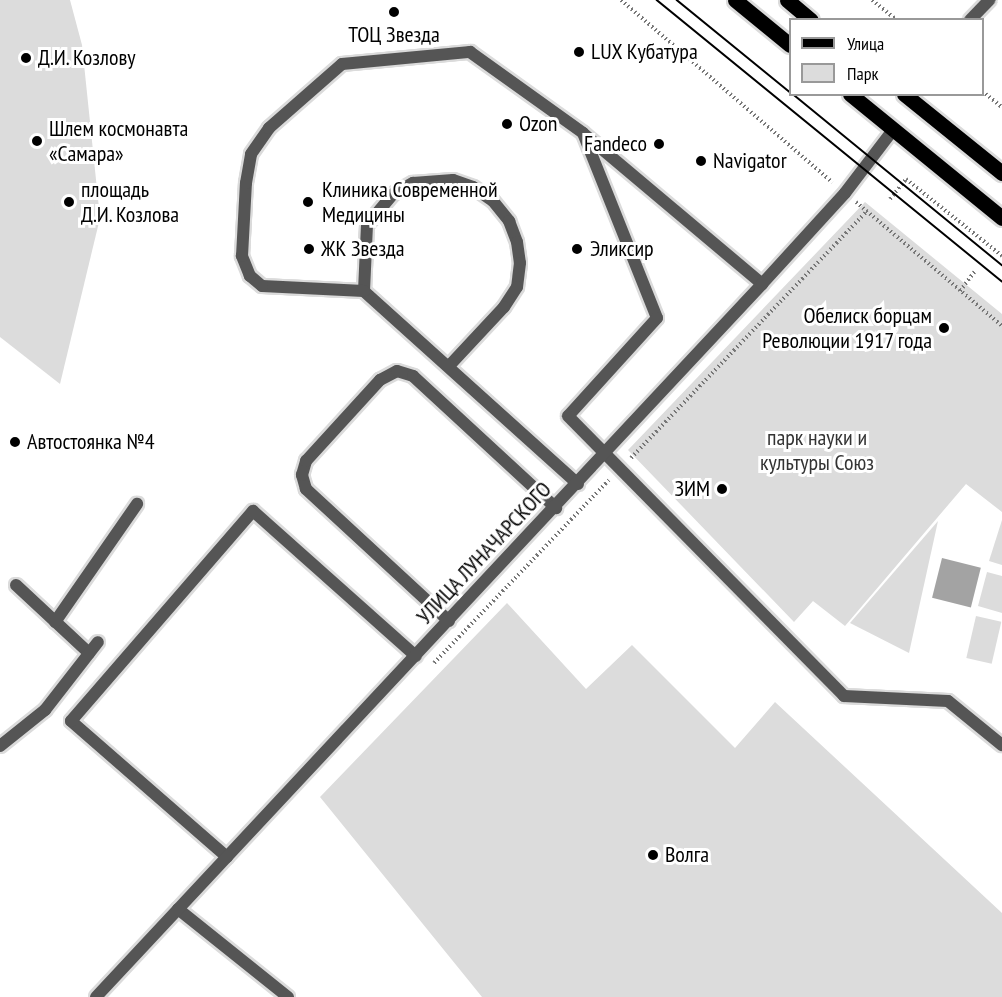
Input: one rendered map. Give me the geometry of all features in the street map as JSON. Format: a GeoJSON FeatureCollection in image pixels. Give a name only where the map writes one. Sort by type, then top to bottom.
{"type":"FeatureCollection","features":[{"type":"Feature","properties":{"kind":"main road"},"geometry":{"type":"LineString","coordinates":[[735,0],[789,44]]}},
{"type":"Feature","properties":{"kind":"main road"},"geometry":{"type":"LineString","coordinates":[[787,0],[809,18]]}},
{"type":"Feature","properties":{"kind":"main road"},"geometry":{"type":"LineString","coordinates":[[852,96],[1002,218]]}},
{"type":"Feature","properties":{"kind":"main road"},"geometry":{"type":"LineString","coordinates":[[913,98],[1002,173]]}},
{"type":"Feature","properties":{"kind":"street"},"geometry":{"type":"LineString","coordinates":[[972,18],[988,0]]}},
{"type":"Feature","properties":{"kind":"street"},"geometry":{"type":"LineString","coordinates":[[578,484],[364,291],[262,286],[250,276],[242,256],[251,154],[269,128],[342,64],[470,52],[583,133],[762,284]]}},
{"type":"Feature","properties":{"kind":"street","name":"УЛИЦА ЛУНАЧАРСКОГО"},"geometry":{"type":"LineString","coordinates":[[96,997],[556,508],[762,284],[845,193],[893,130]]}},
{"type":"Feature","properties":{"kind":"street"},"geometry":{"type":"LineString","coordinates":[[583,133],[657,318],[568,416],[844,696],[948,701],[1002,745]]}},
{"type":"Feature","properties":{"kind":"street"},"geometry":{"type":"LineString","coordinates":[[364,291],[367,225],[393,194],[413,183],[453,180],[473,187],[493,201],[509,221],[517,242],[520,263],[517,287],[504,308],[449,366]]}},
{"type":"Feature","properties":{"kind":"street"},"geometry":{"type":"LineString","coordinates":[[449,621],[306,489],[302,474],[306,461],[380,380],[397,371],[414,376],[556,508]]}},
{"type":"Feature","properties":{"kind":"street"},"geometry":{"type":"LineString","coordinates":[[55,622],[137,504]]}},
{"type":"Feature","properties":{"kind":"street"},"geometry":{"type":"LineString","coordinates":[[227,857],[71,722],[253,511],[416,656]]}},
{"type":"Feature","properties":{"kind":"street"},"geometry":{"type":"LineString","coordinates":[[16,585],[89,653]]}},
{"type":"Feature","properties":{"kind":"street"},"geometry":{"type":"LineString","coordinates":[[0,746],[45,710],[98,642]]}},
{"type":"Feature","properties":{"kind":"street"},"geometry":{"type":"LineString","coordinates":[[178,909],[288,997]]}},
{"type":"Feature","properties":{"kind":"path"},"geometry":{"type":"LineString","coordinates":[[621,0],[1002,326]]}},
{"type":"Feature","properties":{"kind":"path"},"geometry":{"type":"LineString","coordinates":[[872,0],[894,18]]}},
{"type":"Feature","properties":{"kind":"path"},"geometry":{"type":"LineString","coordinates":[[984,93],[1002,107]]}},
{"type":"Feature","properties":{"kind":"path"},"geometry":{"type":"LineString","coordinates":[[890,199],[906,179],[1002,256]]}},
{"type":"Feature","properties":{"kind":"path"},"geometry":{"type":"LineString","coordinates":[[430,668],[867,211]]}},
{"type":"Feature","properties":{"kind":"path"},"geometry":{"type":"LineString","coordinates":[[960,291],[976,270]]}},
{"type":"Feature","properties":{"kind":"green space","name":"площадь Д.И. Козлова"},"geometry":{"type":"Polygon","coordinates":[[[0,0],[70,0],[82,45],[100,218],[60,384],[0,337],[0,0]]]}},
{"type":"Feature","properties":{"kind":"green space","name":"парк науки и культуры Союз"},"geometry":{"type":"Polygon","coordinates":[[[865,202],[1002,314],[1002,512],[966,484],[845,626],[813,601],[794,622],[628,450],[865,202]]]}},
{"type":"Feature","properties":{"kind":"green space"},"geometry":{"type":"Polygon","coordinates":[[[1002,520],[1002,565],[989,561],[1002,520]]]}},
{"type":"Feature","properties":{"kind":"green space"},"geometry":{"type":"Polygon","coordinates":[[[938,521],[909,653],[850,623],[938,521]]]}},
{"type":"Feature","properties":{"kind":"green space"},"geometry":{"type":"Polygon","coordinates":[[[987,572],[1002,576],[1002,613],[978,606],[987,572]]]}},
{"type":"Feature","properties":{"kind":"green space","name":"Волга"},"geometry":{"type":"Polygon","coordinates":[[[507,603],[586,689],[632,645],[735,748],[775,702],[1002,913],[1002,997],[482,997],[320,797],[507,603]]]}},
{"type":"Feature","properties":{"kind":"green space"},"geometry":{"type":"Polygon","coordinates":[[[976,616],[1001,622],[992,664],[966,658],[976,616]]]}},
{"type":"Feature","properties":{"kind":"shaded area"},"geometry":{"type":"Polygon","coordinates":[[[942,558],[981,568],[971,607],[932,598],[942,558]]]}},
{"type":"Feature","properties":{"kind":"tram line"},"geometry":{"type":"LineString","coordinates":[[657,0],[1002,281]]}},
{"type":"Feature","properties":{"kind":"tram line"},"geometry":{"type":"LineString","coordinates":[[677,0],[789,91]]}},
{"type":"Feature","properties":{"kind":"tram line"},"geometry":{"type":"LineString","coordinates":[[795,96],[1002,265]]}},
{"type":"Feature","properties":{"kind":"place","name":"ТОЦ Звезда"},"geometry":{"type":"Point","coordinates":[394,12]}},
{"type":"Feature","properties":{"kind":"place","name":"LUX Кубатура"},"geometry":{"type":"Point","coordinates":[579,52]}},
{"type":"Feature","properties":{"kind":"place","name":"Д.И. Козлову"},"geometry":{"type":"Point","coordinates":[26,58]}},
{"type":"Feature","properties":{"kind":"place","name":"Ozon"},"geometry":{"type":"Point","coordinates":[507,124]}},
{"type":"Feature","properties":{"kind":"place","name":"Шлем космонавта «Самара»"},"geometry":{"type":"Point","coordinates":[37,141]}},
{"type":"Feature","properties":{"kind":"place","name":"Fandeco"},"geometry":{"type":"Point","coordinates":[659,144]}},
{"type":"Feature","properties":{"kind":"place","name":"Navigator"},"geometry":{"type":"Point","coordinates":[701,161]}},
{"type":"Feature","properties":{"kind":"place","name":"площадь Д.И. Козлова"},"geometry":{"type":"Point","coordinates":[69,202]}},
{"type":"Feature","properties":{"kind":"place","name":"Клиника Современной Медицины"},"geometry":{"type":"Point","coordinates":[308,202]}},
{"type":"Feature","properties":{"kind":"place","name":"ЖК Звезда"},"geometry":{"type":"Point","coordinates":[309,249]}},
{"type":"Feature","properties":{"kind":"place","name":"Эликсир"},"geometry":{"type":"Point","coordinates":[577,249]}},
{"type":"Feature","properties":{"kind":"place","name":"Обелиск борцам Революции 1917 года"},"geometry":{"type":"Point","coordinates":[944,328]}},
{"type":"Feature","properties":{"kind":"place","name":"Автостоянка №4"},"geometry":{"type":"Point","coordinates":[15,442]}},
{"type":"Feature","properties":{"kind":"place","name":"ЗИМ"},"geometry":{"type":"Point","coordinates":[722,489]}},
{"type":"Feature","properties":{"kind":"place","name":"Волга"},"geometry":{"type":"Point","coordinates":[653,855]}}]}
